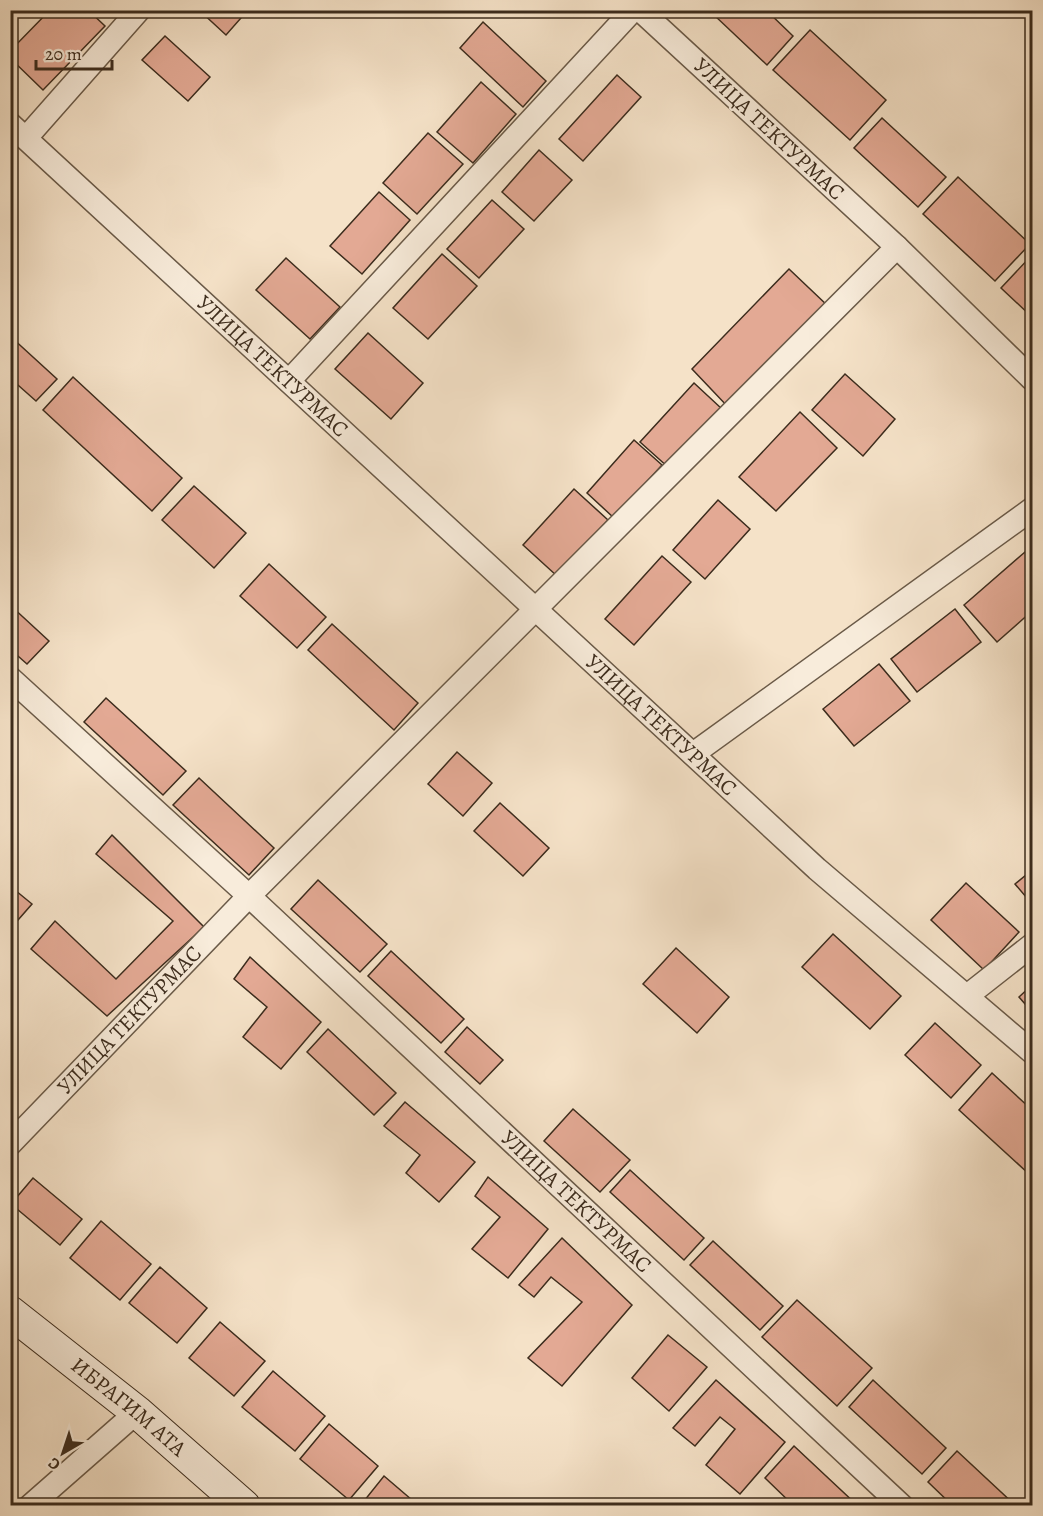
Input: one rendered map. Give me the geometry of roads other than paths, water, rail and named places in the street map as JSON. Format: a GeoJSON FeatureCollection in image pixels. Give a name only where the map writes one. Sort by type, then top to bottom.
{"type":"FeatureCollection","features":[{"type":"Feature","properties":{"kind":"street"},"geometry":{"type":"LineString","coordinates":[[18,131],[139,10]]}},
{"type":"Feature","properties":{"kind":"street"},"geometry":{"type":"LineString","coordinates":[[289,381],[633,10]]}},
{"type":"Feature","properties":{"kind":"street","name":"УЛИЦА ТЕКТУРМАС"},"geometry":{"type":"LineString","coordinates":[[640,10],[897,247],[1032,379]]}},
{"type":"Feature","properties":{"kind":"street","name":"УЛИЦА ТЕКТУРМАС"},"geometry":{"type":"LineString","coordinates":[[18,131],[817,869],[1032,1052]]}},
{"type":"Feature","properties":{"kind":"street","name":"УЛИЦА ТЕКТУРМАС"},"geometry":{"type":"LineString","coordinates":[[10,1144],[249,896],[897,247]]}},
{"type":"Feature","properties":{"kind":"street"},"geometry":{"type":"LineString","coordinates":[[693,754],[1032,509]]}},
{"type":"Feature","properties":{"kind":"street","name":"УЛИЦА ТЕКТУРМАС"},"geometry":{"type":"LineString","coordinates":[[10,678],[249,896],[902,1506]]}},
{"type":"Feature","properties":{"kind":"street"},"geometry":{"type":"LineString","coordinates":[[967,996],[1032,945]]}},
{"type":"Feature","properties":{"kind":"street","name":"ИБРАГИМ АТА"},"geometry":{"type":"LineString","coordinates":[[10,1312],[137,1412],[244,1506]]}},
{"type":"Feature","properties":{"kind":"street"},"geometry":{"type":"LineString","coordinates":[[30,1506],[137,1412]]}}]}
